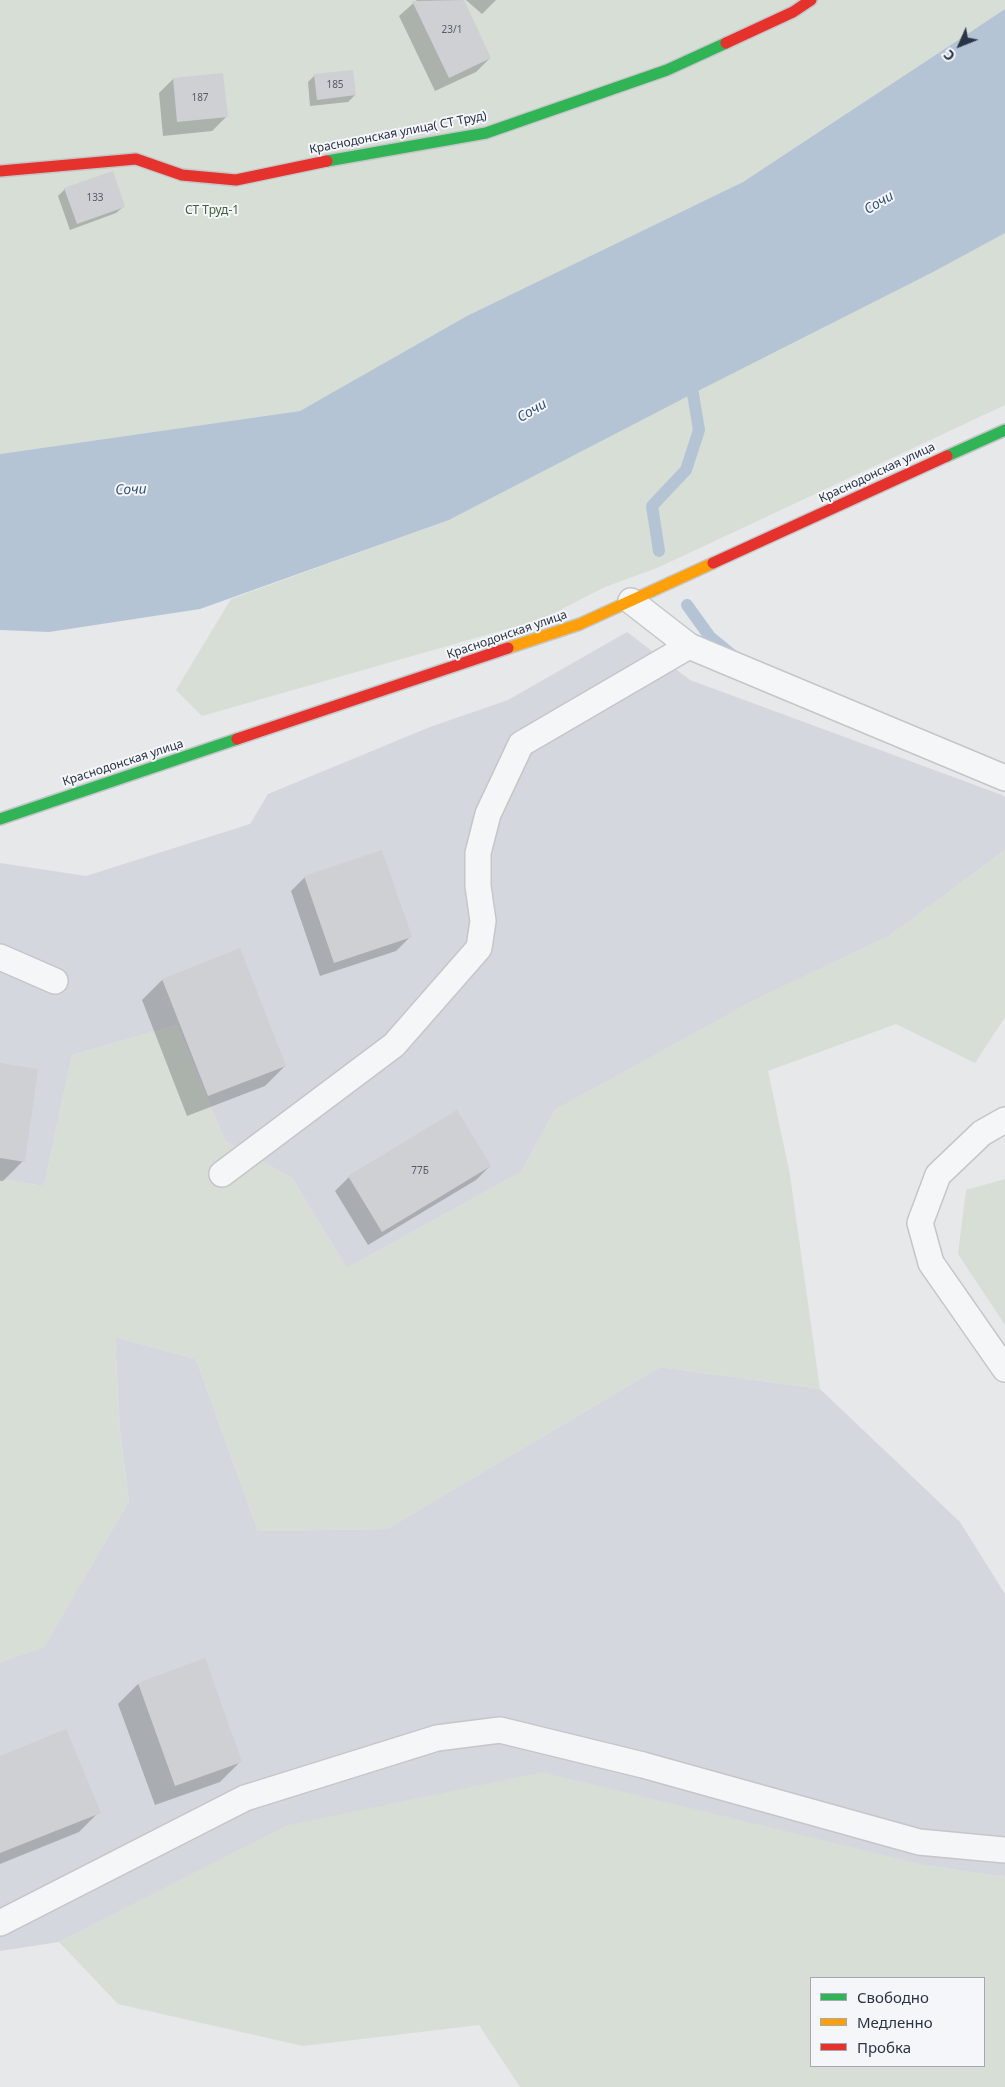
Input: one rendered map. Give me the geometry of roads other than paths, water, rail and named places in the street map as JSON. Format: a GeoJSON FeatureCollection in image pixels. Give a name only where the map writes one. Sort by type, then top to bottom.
{"type":"FeatureCollection","features":[{"type":"Feature","properties":{"kind":"street","name":"Краснодонская улица( СТ Труд)"},"geometry":{"type":"LineString","coordinates":[[0,171],[136,159],[182,175],[236,180],[308,164],[486,132],[667,70],[793,12],[811,0]]}},
{"type":"Feature","properties":{"kind":"street","name":"Краснодонская улица"},"geometry":{"type":"LineString","coordinates":[[0,819],[571,628],[1005,430]]}},
{"type":"Feature","properties":{"kind":"lane"},"geometry":{"type":"LineString","coordinates":[[631,601],[690,646],[1005,778]]}},
{"type":"Feature","properties":{"kind":"lane"},"geometry":{"type":"LineString","coordinates":[[222,1174],[394,1045],[480,948],[483,921],[478,886],[478,853],[488,814],[520,744],[690,646]]}},
{"type":"Feature","properties":{"kind":"lane"},"geometry":{"type":"LineString","coordinates":[[0,957],[55,981]]}},
{"type":"Feature","properties":{"kind":"lane"},"geometry":{"type":"LineString","coordinates":[[1005,1120],[982,1133],[938,1175],[920,1223],[930,1263],[1005,1369]]}},
{"type":"Feature","properties":{"kind":"lane"},"geometry":{"type":"LineString","coordinates":[[0,1923],[245,1798],[437,1738],[500,1730],[643,1765],[919,1842],[1005,1850]]}},
{"type":"Feature","properties":{"kind":"water","name":"Сочи"},"geometry":{"type":"Polygon","coordinates":[[[1005,9],[1005,233],[933,272],[449,520],[200,609],[49,632],[0,630],[0,454],[300,411],[467,316],[743,182],[1005,9]]]}},
{"type":"Feature","properties":{"kind":"waterway"},"geometry":{"type":"LineString","coordinates":[[659,551],[652,506],[686,470],[699,430],[690,376]]}},
{"type":"Feature","properties":{"kind":"waterway"},"geometry":{"type":"LineString","coordinates":[[687,605],[710,637],[733,656]]}},
{"type":"Feature","properties":{"kind":"park label","name":"СТ Труд-1"},"geometry":{"type":"Point","coordinates":[212,211]}}]}
